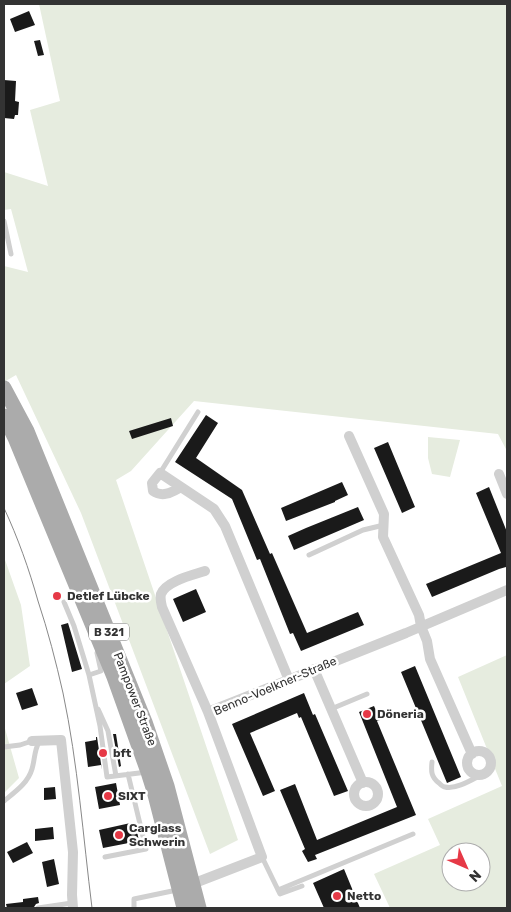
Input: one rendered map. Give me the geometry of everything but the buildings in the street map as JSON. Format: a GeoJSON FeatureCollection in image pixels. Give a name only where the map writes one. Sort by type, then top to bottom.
{"type":"FeatureCollection","features":[{"type":"Feature","properties":{"kind":"main road","name":"Pampower Straße"},"geometry":{"type":"LineString","coordinates":[[4,388],[27,431],[145,722],[167,786],[186,886],[184,908]]}},
{"type":"Feature","properties":{"kind":"main road","name":"Pampower Straße"},"geometry":{"type":"LineString","coordinates":[[4,416],[15,438],[114,677],[186,886],[199,908]]}},
{"type":"Feature","properties":{"kind":"street"},"geometry":{"type":"LineString","coordinates":[[349,436],[384,514],[383,536],[418,615],[427,642],[430,659],[472,754]]}},
{"type":"Feature","properties":{"kind":"street"},"geometry":{"type":"LineString","coordinates":[[181,487],[164,495],[153,491],[152,483],[160,473],[181,487],[214,509],[225,526],[289,680]]}},
{"type":"Feature","properties":{"kind":"street"},"geometry":{"type":"LineString","coordinates":[[498,474],[507,494]]}},
{"type":"Feature","properties":{"kind":"street"},"geometry":{"type":"LineString","coordinates":[[205,571],[168,585],[161,596],[162,607],[208,712]]}},
{"type":"Feature","properties":{"kind":"street","name":"Benno-Voelkner-Straße"},"geometry":{"type":"LineString","coordinates":[[262,857],[208,712],[507,590]]}},
{"type":"Feature","properties":{"kind":"street"},"geometry":{"type":"LineString","coordinates":[[314,669],[363,783]]}},
{"type":"Feature","properties":{"kind":"street"},"geometry":{"type":"LineString","coordinates":[[35,741],[61,740],[73,852],[73,906]]}},
{"type":"Feature","properties":{"kind":"street"},"geometry":{"type":"LineString","coordinates":[[479,751],[483,751],[491,760],[490,767],[483,774],[475,774],[469,768],[468,760],[472,754],[479,751]]}},
{"type":"Feature","properties":{"kind":"street"},"geometry":{"type":"LineString","coordinates":[[186,886],[262,857]]}},
{"type":"Feature","properties":{"kind":"lane"},"geometry":{"type":"LineString","coordinates":[[4,221],[11,254]]}},
{"type":"Feature","properties":{"kind":"lane"},"geometry":{"type":"LineString","coordinates":[[160,473],[198,412]]}},
{"type":"Feature","properties":{"kind":"lane"},"geometry":{"type":"LineString","coordinates":[[308,555],[363,530],[384,526]]}},
{"type":"Feature","properties":{"kind":"lane"},"geometry":{"type":"LineString","coordinates":[[64,602],[74,626],[89,675],[100,726],[107,777],[148,772]]}},
{"type":"Feature","properties":{"kind":"lane"},"geometry":{"type":"LineString","coordinates":[[89,675],[101,671],[90,620]]}},
{"type":"Feature","properties":{"kind":"lane"},"geometry":{"type":"LineString","coordinates":[[331,709],[367,694]]}},
{"type":"Feature","properties":{"kind":"lane"},"geometry":{"type":"LineString","coordinates":[[94,699],[108,730],[116,776]]}},
{"type":"Feature","properties":{"kind":"lane"},"geometry":{"type":"LineString","coordinates":[[4,747],[35,741],[32,770],[22,787],[4,801]]}},
{"type":"Feature","properties":{"kind":"lane"},"geometry":{"type":"LineString","coordinates":[[432,762],[431,772],[435,780],[444,787],[454,788],[483,774]]}},
{"type":"Feature","properties":{"kind":"lane"},"geometry":{"type":"LineString","coordinates":[[104,857],[146,849],[128,774]]}},
{"type":"Feature","properties":{"kind":"lane"},"geometry":{"type":"LineString","coordinates":[[278,890],[413,834]]}},
{"type":"Feature","properties":{"kind":"lane"},"geometry":{"type":"LineString","coordinates":[[262,857],[280,894],[302,886]]}},
{"type":"Feature","properties":{"kind":"lane"},"geometry":{"type":"LineString","coordinates":[[134,908],[134,899],[171,892],[186,886]]}},
{"type":"Feature","properties":{"kind":"lane"},"geometry":{"type":"LineString","coordinates":[[38,908],[73,906]]}},
{"type":"Feature","properties":{"kind":"shaded area"},"geometry":{"type":"Polygon","coordinates":[[[39,4],[507,4],[507,451],[498,434],[194,401],[131,471],[116,480],[238,840],[210,854],[81,513],[16,375],[4,382],[4,266],[28,272],[11,209],[4,210],[4,172],[48,186],[30,110],[60,101],[39,4]]]}},
{"type":"Feature","properties":{"kind":"shaded area"},"geometry":{"type":"Polygon","coordinates":[[[428,437],[460,440],[450,477],[432,474],[428,458],[428,437]]]}},
{"type":"Feature","properties":{"kind":"shaded area"},"geometry":{"type":"Polygon","coordinates":[[[4,557],[21,605],[30,666],[4,684],[4,557]]]}},
{"type":"Feature","properties":{"kind":"shaded area"},"geometry":{"type":"Polygon","coordinates":[[[507,655],[507,908],[390,908],[374,874],[440,845],[428,819],[502,786],[458,677],[507,655]]]}},
{"type":"Feature","properties":{"kind":"shaded area"},"geometry":{"type":"Polygon","coordinates":[[[4,725],[19,778],[4,793],[4,725]]]}},
{"type":"Feature","properties":{"kind":"tram line"},"geometry":{"type":"LineString","coordinates":[[4,508],[19,542],[31,577],[55,658],[63,693],[76,773],[92,908]]}},
{"type":"Feature","properties":{"kind":"place","name":"Detlef Lübcke"},"geometry":{"type":"Point","coordinates":[57,596]}},
{"type":"Feature","properties":{"kind":"place","name":"Döneria"},"geometry":{"type":"Point","coordinates":[367,714]}},
{"type":"Feature","properties":{"kind":"place","name":"bft"},"geometry":{"type":"Point","coordinates":[103,753]}},
{"type":"Feature","properties":{"kind":"place","name":"SIXT"},"geometry":{"type":"Point","coordinates":[108,796]}},
{"type":"Feature","properties":{"kind":"place","name":"Carglass Schwerin"},"geometry":{"type":"Point","coordinates":[119,835]}},
{"type":"Feature","properties":{"kind":"place","name":"Netto"},"geometry":{"type":"Point","coordinates":[337,896]}}]}
